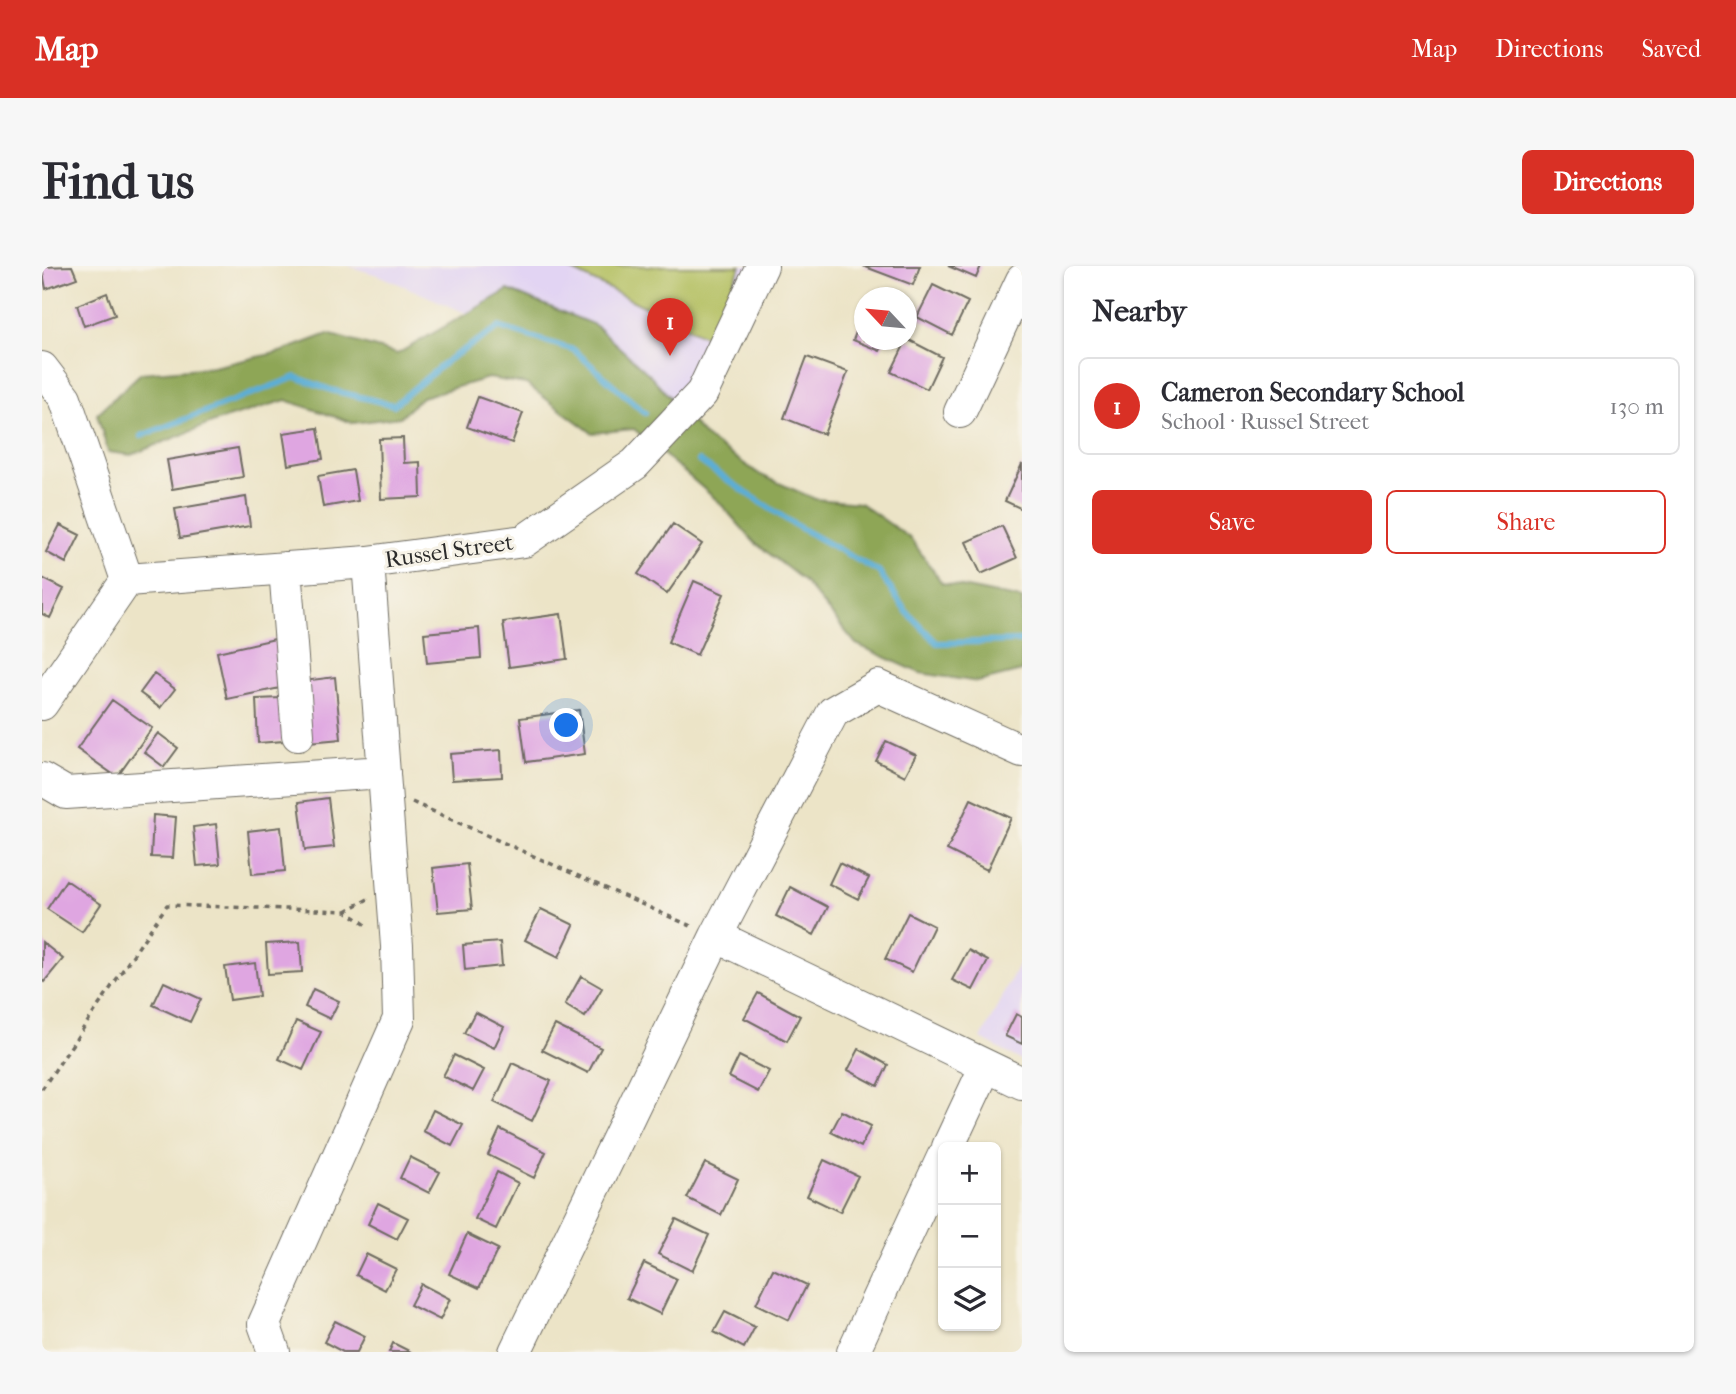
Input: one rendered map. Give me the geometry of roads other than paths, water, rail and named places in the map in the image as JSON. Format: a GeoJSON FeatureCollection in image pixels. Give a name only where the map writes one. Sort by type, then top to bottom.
{"type":"FeatureCollection","features":[{"type":"Feature","properties":{"kind":"street","name":"Russel Street"},"geometry":{"type":"LineString","coordinates":[[127,580],[368,562],[524,541],[635,464],[702,393],[762,266]]}},
{"type":"Feature","properties":{"kind":"street"},"geometry":{"type":"LineString","coordinates":[[960,412],[1022,280]]}},
{"type":"Feature","properties":{"kind":"street"},"geometry":{"type":"LineString","coordinates":[[42,368],[65,398],[127,580],[42,704]]}},
{"type":"Feature","properties":{"kind":"street"},"geometry":{"type":"LineString","coordinates":[[274,1352],[264,1324],[399,1019],[397,946],[368,562]]}},
{"type":"Feature","properties":{"kind":"street"},"geometry":{"type":"LineString","coordinates":[[285,568],[298,735]]}},
{"type":"Feature","properties":{"kind":"street"},"geometry":{"type":"LineString","coordinates":[[515,1352],[716,936],[833,712],[878,686],[1022,751]]}},
{"type":"Feature","properties":{"kind":"street"},"geometry":{"type":"LineString","coordinates":[[42,779],[66,793],[384,781]]}},
{"type":"Feature","properties":{"kind":"street"},"geometry":{"type":"LineString","coordinates":[[716,936],[985,1068],[1022,1083]]}},
{"type":"Feature","properties":{"kind":"street"},"geometry":{"type":"LineString","coordinates":[[950,1142],[985,1068]]}},
{"type":"Feature","properties":{"kind":"street"},"geometry":{"type":"LineString","coordinates":[[853,1352],[938,1168]]}},
{"type":"Feature","properties":{"kind":"waterway"},"geometry":{"type":"LineString","coordinates":[[141,436],[296,377],[331,390],[394,405],[448,360],[499,327],[574,350],[645,413]]}},
{"type":"Feature","properties":{"kind":"waterway"},"geometry":{"type":"LineString","coordinates":[[699,461],[795,525],[879,572],[905,610],[937,643],[1022,641]]}},
{"type":"Feature","properties":{"kind":"place","name":"Cameron Secondary School"},"geometry":{"type":"Point","coordinates":[670,356]}}]}
